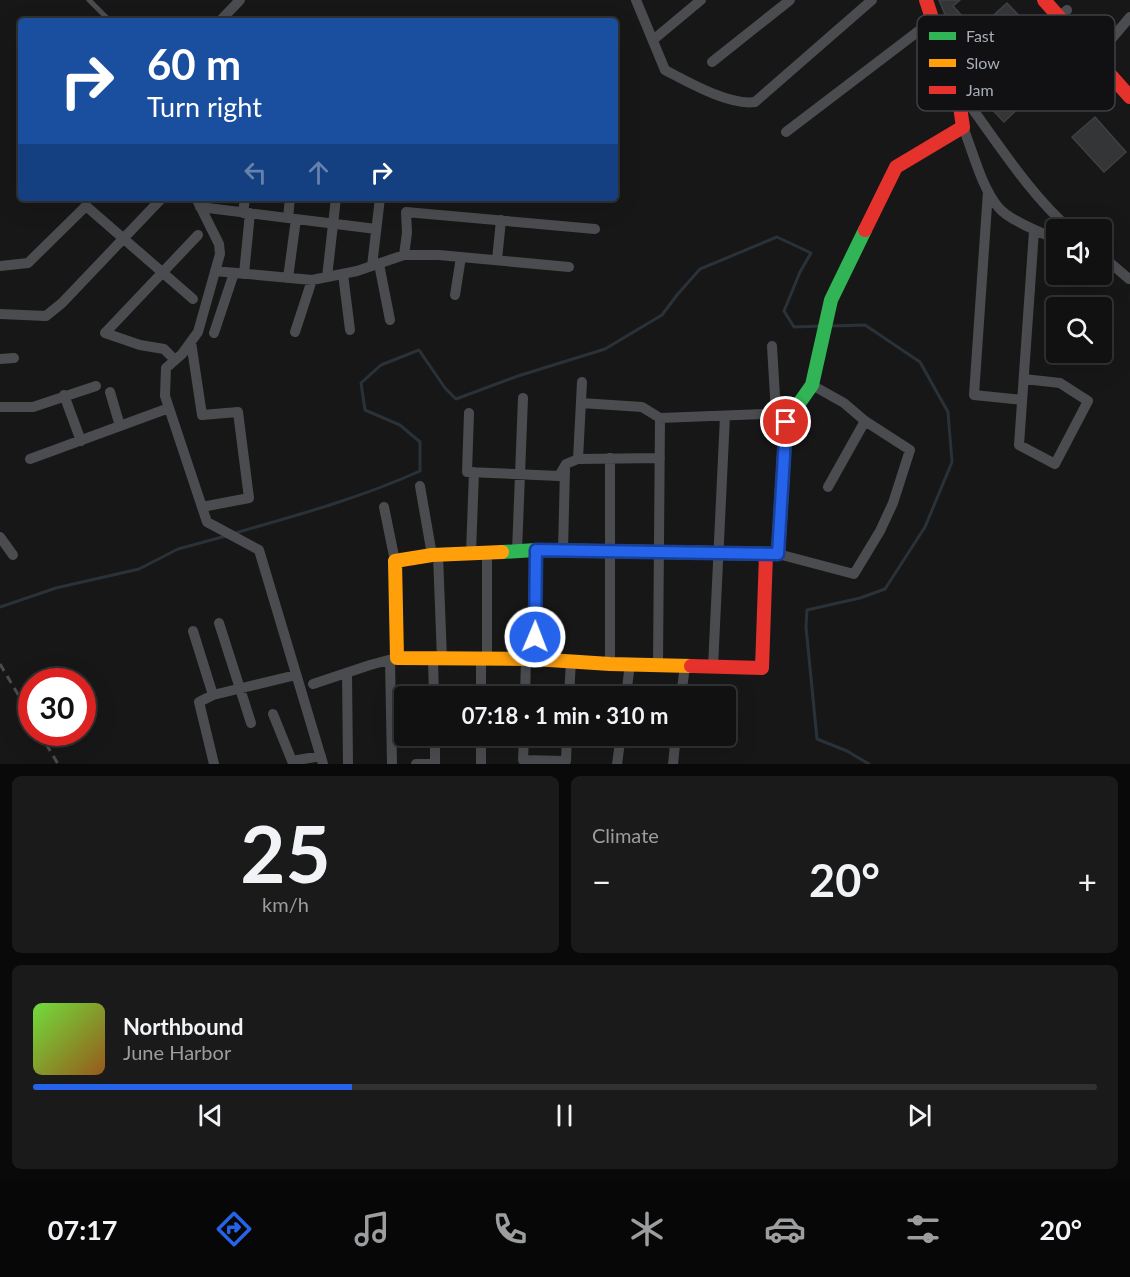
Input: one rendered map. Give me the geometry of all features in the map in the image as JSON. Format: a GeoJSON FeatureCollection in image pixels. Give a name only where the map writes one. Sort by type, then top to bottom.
{"type":"FeatureCollection","features":[{"type":"Feature","properties":{"kind":"main road"},"geometry":{"type":"LineString","coordinates":[[926,0],[931,15]]}},
{"type":"Feature","properties":{"kind":"main road"},"geometry":{"type":"LineString","coordinates":[[1044,0],[1062,9]]}},
{"type":"Feature","properties":{"kind":"main road"},"geometry":{"type":"LineString","coordinates":[[1115,63],[1130,80]]}},
{"type":"Feature","properties":{"kind":"main road"},"geometry":{"type":"LineString","coordinates":[[1115,78],[1130,97]]}},
{"type":"Feature","properties":{"kind":"main road"},"geometry":{"type":"LineString","coordinates":[[772,554],[659,554],[536,550],[435,555],[395,561],[393,659],[530,659],[610,664],[762,668],[772,554],[784,416],[812,385],[831,300],[896,167],[963,127],[962,111]]}},
{"type":"Feature","properties":{"kind":"street"},"geometry":{"type":"LineString","coordinates":[[223,18],[240,0]]}},
{"type":"Feature","properties":{"kind":"street"},"geometry":{"type":"LineString","coordinates":[[636,0],[665,70],[730,99],[746,103],[755,102],[872,0]]}},
{"type":"Feature","properties":{"kind":"street"},"geometry":{"type":"LineString","coordinates":[[653,40],[701,0]]}},
{"type":"Feature","properties":{"kind":"street"},"geometry":{"type":"LineString","coordinates":[[712,62],[790,0]]}},
{"type":"Feature","properties":{"kind":"street"},"geometry":{"type":"LineString","coordinates":[[1115,35],[1130,17]]}},
{"type":"Feature","properties":{"kind":"street"},"geometry":{"type":"LineString","coordinates":[[786,132],[917,32]]}},
{"type":"Feature","properties":{"kind":"street"},"geometry":{"type":"LineString","coordinates":[[971,111],[1058,219]]}},
{"type":"Feature","properties":{"kind":"street"},"geometry":{"type":"LineString","coordinates":[[963,127],[988,191],[999,210],[1034,231],[1046,235]]}},
{"type":"Feature","properties":{"kind":"street"},"geometry":{"type":"LineString","coordinates":[[988,191],[974,395],[1022,400]]}},
{"type":"Feature","properties":{"kind":"street"},"geometry":{"type":"LineString","coordinates":[[0,314],[46,316],[62,303],[159,201]]}},
{"type":"Feature","properties":{"kind":"street"},"geometry":{"type":"LineString","coordinates":[[214,333],[239,273],[247,213],[245,201]]}},
{"type":"Feature","properties":{"kind":"street"},"geometry":{"type":"LineString","coordinates":[[288,278],[292,219],[290,201]]}},
{"type":"Feature","properties":{"kind":"street"},"geometry":{"type":"LineString","coordinates":[[327,277],[336,201]]}},
{"type":"Feature","properties":{"kind":"street"},"geometry":{"type":"LineString","coordinates":[[380,201],[375,265],[390,321]]}},
{"type":"Feature","properties":{"kind":"street"},"geometry":{"type":"LineString","coordinates":[[198,202],[247,213],[376,229]]}},
{"type":"Feature","properties":{"kind":"street"},"geometry":{"type":"LineString","coordinates":[[198,202],[219,244],[220,254],[198,332],[166,368],[165,396],[207,522],[259,550],[322,760],[289,762],[273,714]]}},
{"type":"Feature","properties":{"kind":"street"},"geometry":{"type":"LineString","coordinates":[[0,266],[28,263],[86,206],[193,299]]}},
{"type":"Feature","properties":{"kind":"street"},"geometry":{"type":"LineString","coordinates":[[404,255],[407,233],[406,212],[595,229]]}},
{"type":"Feature","properties":{"kind":"street"},"geometry":{"type":"LineString","coordinates":[[497,260],[501,220]]}},
{"type":"Feature","properties":{"kind":"street"},"geometry":{"type":"LineString","coordinates":[[1024,379],[1060,383],[1088,401],[1055,464],[1019,445],[1034,231]]}},
{"type":"Feature","properties":{"kind":"street"},"geometry":{"type":"LineString","coordinates":[[175,360],[164,349],[140,345],[105,333],[198,235]]}},
{"type":"Feature","properties":{"kind":"street"},"geometry":{"type":"LineString","coordinates":[[215,271],[312,280],[343,274],[404,255],[461,257],[569,267]]}},
{"type":"Feature","properties":{"kind":"street"},"geometry":{"type":"LineString","coordinates":[[455,295],[461,257]]}},
{"type":"Feature","properties":{"kind":"street"},"geometry":{"type":"LineString","coordinates":[[1112,264],[1130,279]]}},
{"type":"Feature","properties":{"kind":"street"},"geometry":{"type":"LineString","coordinates":[[1112,267],[1130,279]]}},
{"type":"Feature","properties":{"kind":"street"},"geometry":{"type":"LineString","coordinates":[[343,274],[350,330]]}},
{"type":"Feature","properties":{"kind":"street"},"geometry":{"type":"LineString","coordinates":[[295,332],[312,280]]}},
{"type":"Feature","properties":{"kind":"street"},"geometry":{"type":"LineString","coordinates":[[191,342],[202,415],[238,412],[249,498],[202,507]]}},
{"type":"Feature","properties":{"kind":"street"},"geometry":{"type":"LineString","coordinates":[[581,403],[642,407],[660,418],[784,416],[772,346]]}},
{"type":"Feature","properties":{"kind":"street"},"geometry":{"type":"LineString","coordinates":[[0,359],[14,358]]}},
{"type":"Feature","properties":{"kind":"street"},"geometry":{"type":"LineString","coordinates":[[578,459],[582,382]]}},
{"type":"Feature","properties":{"kind":"street"},"geometry":{"type":"LineString","coordinates":[[772,554],[854,574],[880,531],[893,503],[910,450],[865,421],[844,403],[812,385]]}},
{"type":"Feature","properties":{"kind":"street"},"geometry":{"type":"LineString","coordinates":[[0,407],[33,407],[96,386]]}},
{"type":"Feature","properties":{"kind":"street"},"geometry":{"type":"LineString","coordinates":[[110,392],[120,426]]}},
{"type":"Feature","properties":{"kind":"street"},"geometry":{"type":"LineString","coordinates":[[64,395],[81,441]]}},
{"type":"Feature","properties":{"kind":"street"},"geometry":{"type":"LineString","coordinates":[[517,551],[523,398]]}},
{"type":"Feature","properties":{"kind":"street"},"geometry":{"type":"LineString","coordinates":[[30,459],[169,408]]}},
{"type":"Feature","properties":{"kind":"street"},"geometry":{"type":"LineString","coordinates":[[469,413],[467,472],[559,476],[566,464],[578,459],[660,458]]}},
{"type":"Feature","properties":{"kind":"street"},"geometry":{"type":"LineString","coordinates":[[713,666],[725,416]]}},
{"type":"Feature","properties":{"kind":"street"},"geometry":{"type":"LineString","coordinates":[[658,665],[660,418]]}},
{"type":"Feature","properties":{"kind":"street"},"geometry":{"type":"LineString","coordinates":[[828,487],[865,421]]}},
{"type":"Feature","properties":{"kind":"street"},"geometry":{"type":"LineString","coordinates":[[610,458],[610,664]]}},
{"type":"Feature","properties":{"kind":"street"},"geometry":{"type":"LineString","coordinates":[[562,551],[566,464]]}},
{"type":"Feature","properties":{"kind":"street"},"geometry":{"type":"LineString","coordinates":[[471,553],[474,472]]}},
{"type":"Feature","properties":{"kind":"street"},"geometry":{"type":"LineString","coordinates":[[420,486],[435,555],[437,659],[435,686]]}},
{"type":"Feature","properties":{"kind":"street"},"geometry":{"type":"LineString","coordinates":[[384,507],[395,561]]}},
{"type":"Feature","properties":{"kind":"street"},"geometry":{"type":"LineString","coordinates":[[0,537],[13,555]]}},
{"type":"Feature","properties":{"kind":"street"},"geometry":{"type":"LineString","coordinates":[[526,686],[536,550]]}},
{"type":"Feature","properties":{"kind":"street"},"geometry":{"type":"LineString","coordinates":[[482,686],[487,553]]}},
{"type":"Feature","properties":{"kind":"street"},"geometry":{"type":"LineString","coordinates":[[219,623],[251,723]]}},
{"type":"Feature","properties":{"kind":"street"},"geometry":{"type":"LineString","coordinates":[[193,631],[213,695]]}},
{"type":"Feature","properties":{"kind":"street"},"geometry":{"type":"LineString","coordinates":[[313,684],[393,659],[392,764]]}},
{"type":"Feature","properties":{"kind":"street"},"geometry":{"type":"LineString","coordinates":[[570,686],[571,662]]}},
{"type":"Feature","properties":{"kind":"street"},"geometry":{"type":"LineString","coordinates":[[627,686],[630,664]]}},
{"type":"Feature","properties":{"kind":"street"},"geometry":{"type":"LineString","coordinates":[[682,686],[685,666]]}},
{"type":"Feature","properties":{"kind":"street"},"geometry":{"type":"LineString","coordinates":[[347,673],[348,764]]}},
{"type":"Feature","properties":{"kind":"street"},"geometry":{"type":"LineString","coordinates":[[214,764],[199,702],[213,695],[296,675]]}},
{"type":"Feature","properties":{"kind":"street"},"geometry":{"type":"LineString","coordinates":[[416,764],[435,764],[435,746]]}},
{"type":"Feature","properties":{"kind":"street"},"geometry":{"type":"LineString","coordinates":[[481,746],[481,764]]}},
{"type":"Feature","properties":{"kind":"street"},"geometry":{"type":"LineString","coordinates":[[524,746],[523,762],[566,761],[567,746]]}},
{"type":"Feature","properties":{"kind":"street"},"geometry":{"type":"LineString","coordinates":[[617,764],[619,746]]}},
{"type":"Feature","properties":{"kind":"street"},"geometry":{"type":"LineString","coordinates":[[673,764],[675,746]]}},
{"type":"Feature","properties":{"kind":"lane"},"geometry":{"type":"LineString","coordinates":[[89,0],[107,18]]}},
{"type":"Feature","properties":{"kind":"building"},"geometry":{"type":"Polygon","coordinates":[[[939,0],[960,0],[953,6],[961,15],[945,15],[939,0]]]}},
{"type":"Feature","properties":{"kind":"building"},"geometry":{"type":"Polygon","coordinates":[[[1007,3],[1018,15],[994,15],[1007,3]]]}},
{"type":"Feature","properties":{"kind":"building"},"geometry":{"type":"Polygon","coordinates":[[[994,111],[1015,111],[1004,122],[994,111]]]}},
{"type":"Feature","properties":{"kind":"building"},"geometry":{"type":"Polygon","coordinates":[[[1095,117],[1126,152],[1104,172],[1072,137],[1095,117]]]}},
{"type":"Feature","properties":{"kind":"waterway"},"geometry":{"type":"LineString","coordinates":[[235,533],[352,498],[420,471],[420,442],[400,425],[365,410],[361,383],[381,365],[419,350],[445,388],[456,399],[518,376],[605,349],[662,315],[700,269],[777,237],[811,253],[800,272],[784,311],[794,327],[821,326]]}},
{"type":"Feature","properties":{"kind":"waterway"},"geometry":{"type":"LineString","coordinates":[[830,326],[865,325],[920,362],[948,412],[952,462],[925,527],[885,589],[860,598],[807,610],[806,627],[817,739],[847,751],[869,764]]}},
{"type":"Feature","properties":{"kind":"waterway"},"geometry":{"type":"LineString","coordinates":[[0,607],[56,588],[139,569],[178,549],[226,536]]}},
{"type":"Feature","properties":{"kind":"railway"},"geometry":{"type":"LineString","coordinates":[[0,664],[18,694]]}},
{"type":"Feature","properties":{"kind":"railway"},"geometry":{"type":"LineString","coordinates":[[47,746],[58,764]]}},
{"type":"Feature","properties":{"kind":"traffic: fast"},"geometry":{"type":"LineString","coordinates":[[502,552],[536,550],[778,554],[786,422],[812,385],[831,300],[865,230]]}},
{"type":"Feature","properties":{"kind":"traffic: slow"},"geometry":{"type":"LineString","coordinates":[[502,552],[432,555],[395,561],[397,658],[534,659],[691,666]]}},
{"type":"Feature","properties":{"kind":"traffic: jam"},"geometry":{"type":"LineString","coordinates":[[926,0],[931,15]]}},
{"type":"Feature","properties":{"kind":"traffic: jam"},"geometry":{"type":"LineString","coordinates":[[1044,0],[1057,15]]}},
{"type":"Feature","properties":{"kind":"traffic: jam"},"geometry":{"type":"LineString","coordinates":[[1115,80],[1130,97]]}},
{"type":"Feature","properties":{"kind":"traffic: jam"},"geometry":{"type":"LineString","coordinates":[[865,230],[896,167],[963,127],[961,111]]}},
{"type":"Feature","properties":{"kind":"traffic: jam"},"geometry":{"type":"LineString","coordinates":[[691,666],[762,668],[766,554]]}},
{"type":"Feature","properties":{"kind":"route"},"geometry":{"type":"LineString","coordinates":[[535,637],[536,550],[659,554],[778,554],[786,422]]}}]}
